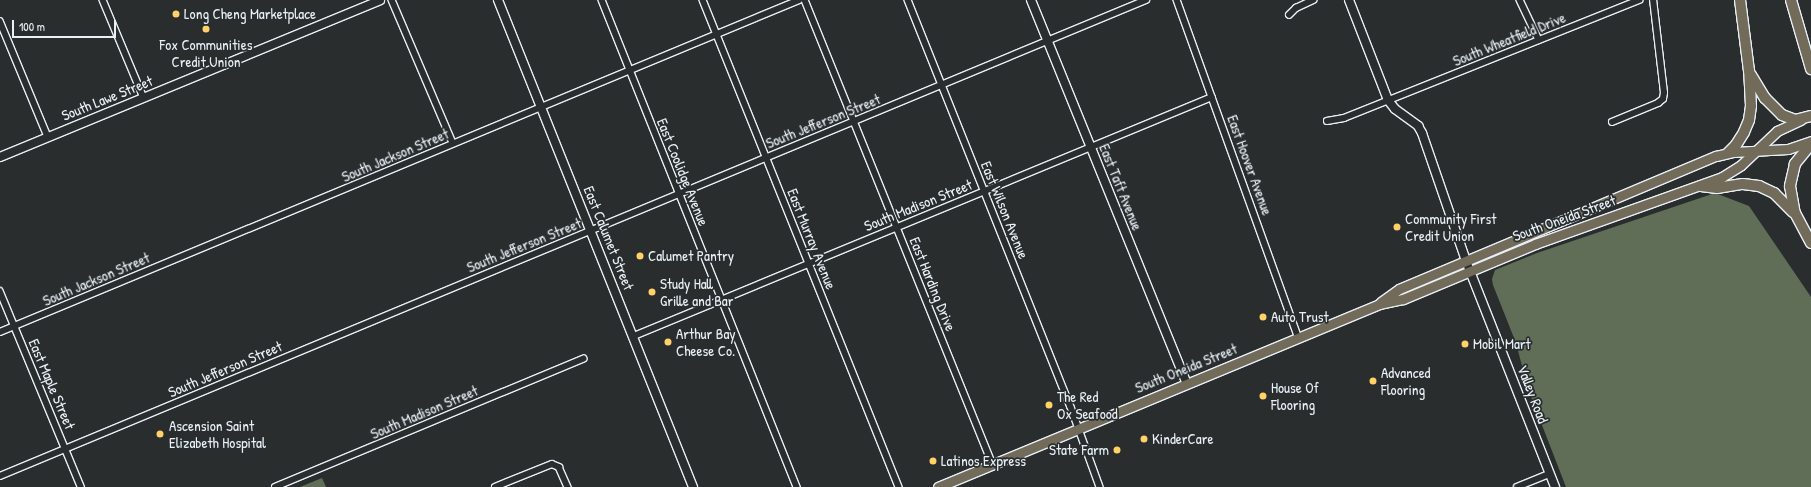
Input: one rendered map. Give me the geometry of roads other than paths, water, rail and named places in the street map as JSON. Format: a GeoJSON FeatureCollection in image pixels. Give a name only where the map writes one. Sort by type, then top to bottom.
{"type":"FeatureCollection","features":[{"type":"Feature","properties":{"kind":"highway"},"geometry":{"type":"LineString","coordinates":[[1728,153],[1740,139],[1749,120],[1751,101],[1750,71],[1740,0]]}},
{"type":"Feature","properties":{"kind":"highway"},"geometry":{"type":"LineString","coordinates":[[1791,0],[1811,69]]}},
{"type":"Feature","properties":{"kind":"highway"},"geometry":{"type":"LineString","coordinates":[[1750,71],[1763,95],[1775,110],[1791,119],[1801,120]]}},
{"type":"Feature","properties":{"kind":"highway","name":"South Oneida Street"},"geometry":{"type":"LineString","coordinates":[[1801,120],[1811,116]]}},
{"type":"Feature","properties":{"kind":"highway"},"geometry":{"type":"LineString","coordinates":[[1794,213],[1790,194],[1791,176],[1796,162],[1811,142]]}},
{"type":"Feature","properties":{"kind":"highway"},"geometry":{"type":"LineString","coordinates":[[1701,186],[1716,188],[1743,184],[1759,186],[1774,193],[1794,213],[1811,243]]}},
{"type":"Feature","properties":{"kind":"main road","name":"South Oneida Street"},"geometry":{"type":"LineString","coordinates":[[1468,265],[1701,186],[1730,173],[1777,131],[1801,120]]}},
{"type":"Feature","properties":{"kind":"main road","name":"South Oneida Street"},"geometry":{"type":"LineString","coordinates":[[938,487],[1378,304],[1403,299],[1468,265],[1728,153],[1788,149],[1811,142]]}},
{"type":"Feature","properties":{"kind":"street"},"geometry":{"type":"LineString","coordinates":[[103,0],[144,98]]}},
{"type":"Feature","properties":{"kind":"street","name":"South Lawe Street"},"geometry":{"type":"LineString","coordinates":[[0,157],[380,0]]}},
{"type":"Feature","properties":{"kind":"street"},"geometry":{"type":"LineString","coordinates":[[392,0],[452,144]]}},
{"type":"Feature","properties":{"kind":"street","name":"East Calumet Street"},"geometry":{"type":"LineString","coordinates":[[498,0],[590,231],[634,336],[693,487]]}},
{"type":"Feature","properties":{"kind":"street","name":"East Coolidge Avenue"},"geometry":{"type":"LineString","coordinates":[[602,0],[797,487]]}},
{"type":"Feature","properties":{"kind":"street","name":"East Murray Avenue"},"geometry":{"type":"LineString","coordinates":[[703,0],[899,487]]}},
{"type":"Feature","properties":{"kind":"street","name":"South Jackson Street"},"geometry":{"type":"LineString","coordinates":[[0,332],[799,0]]}},
{"type":"Feature","properties":{"kind":"street","name":"East Harding Drive"},"geometry":{"type":"LineString","coordinates":[[805,0],[993,465]]}},
{"type":"Feature","properties":{"kind":"street","name":"East Wilson Avenue"},"geometry":{"type":"LineString","coordinates":[[908,0],[985,190],[1079,429],[1100,487]]}},
{"type":"Feature","properties":{"kind":"street","name":"East Taft Avenue"},"geometry":{"type":"LineString","coordinates":[[1031,0],[1187,384]]}},
{"type":"Feature","properties":{"kind":"street","name":"South Jefferson Street"},"geometry":{"type":"LineString","coordinates":[[0,476],[1146,0]]}},
{"type":"Feature","properties":{"kind":"street","name":"East Hoover Avenue"},"geometry":{"type":"LineString","coordinates":[[1177,0],[1299,338]]}},
{"type":"Feature","properties":{"kind":"street"},"geometry":{"type":"LineString","coordinates":[[1289,15],[1296,8],[1313,0]]}},
{"type":"Feature","properties":{"kind":"street"},"geometry":{"type":"LineString","coordinates":[[1349,0],[1388,100]]}},
{"type":"Feature","properties":{"kind":"street"},"geometry":{"type":"LineString","coordinates":[[1520,0],[1539,40]]}},
{"type":"Feature","properties":{"kind":"street","name":"South Wheatfield Drive"},"geometry":{"type":"LineString","coordinates":[[1327,121],[1344,118],[1639,0]]}},
{"type":"Feature","properties":{"kind":"street"},"geometry":{"type":"LineString","coordinates":[[1612,122],[1658,103],[1663,99],[1664,93],[1653,0]]}},
{"type":"Feature","properties":{"kind":"street"},"geometry":{"type":"LineString","coordinates":[[0,21],[48,137]]}},
{"type":"Feature","properties":{"kind":"street","name":"South Madison Street"},"geometry":{"type":"LineString","coordinates":[[634,336],[1212,97]]}},
{"type":"Feature","properties":{"kind":"street","name":"Valley Road"},"geometry":{"type":"LineString","coordinates":[[1388,100],[1395,109],[1418,126],[1422,133],[1468,265],[1555,487]]}},
{"type":"Feature","properties":{"kind":"street","name":"East Maple Street"},"geometry":{"type":"LineString","coordinates":[[0,291],[81,487]]}},
{"type":"Feature","properties":{"kind":"street","name":"South Madison Street"},"geometry":{"type":"LineString","coordinates":[[275,487],[583,359]]}},
{"type":"Feature","properties":{"kind":"street"},"geometry":{"type":"LineString","coordinates":[[495,487],[552,464],[559,467],[568,487]]}},
{"type":"Feature","properties":{"kind":"street"},"geometry":{"type":"LineString","coordinates":[[1517,487],[1549,474]]}},
{"type":"Feature","properties":{"kind":"place","name":"Long Cheng Marketplace"},"geometry":{"type":"Point","coordinates":[176,14]}},
{"type":"Feature","properties":{"kind":"place","name":"Fox Communities Credit Union"},"geometry":{"type":"Point","coordinates":[206,29]}},
{"type":"Feature","properties":{"kind":"place","name":"Community First Credit Union"},"geometry":{"type":"Point","coordinates":[1397,227]}},
{"type":"Feature","properties":{"kind":"place","name":"Calumet Pantry"},"geometry":{"type":"Point","coordinates":[640,256]}},
{"type":"Feature","properties":{"kind":"place","name":"Study Hall Grille and Bar"},"geometry":{"type":"Point","coordinates":[652,292]}},
{"type":"Feature","properties":{"kind":"place","name":"Auto Trust"},"geometry":{"type":"Point","coordinates":[1263,317]}},
{"type":"Feature","properties":{"kind":"place","name":"Arthur Bay Cheese Co."},"geometry":{"type":"Point","coordinates":[668,342]}},
{"type":"Feature","properties":{"kind":"place","name":"Mobil Mart"},"geometry":{"type":"Point","coordinates":[1465,344]}},
{"type":"Feature","properties":{"kind":"place","name":"Advanced Flooring"},"geometry":{"type":"Point","coordinates":[1373,381]}},
{"type":"Feature","properties":{"kind":"place","name":"House Of Flooring"},"geometry":{"type":"Point","coordinates":[1263,396]}},
{"type":"Feature","properties":{"kind":"place","name":"The Red Ox Seafood"},"geometry":{"type":"Point","coordinates":[1049,405]}},
{"type":"Feature","properties":{"kind":"place","name":"Ascension Saint Elizabeth Hospital"},"geometry":{"type":"Point","coordinates":[160,434]}},
{"type":"Feature","properties":{"kind":"place","name":"KinderCare"},"geometry":{"type":"Point","coordinates":[1144,439]}},
{"type":"Feature","properties":{"kind":"place","name":"State Farm"},"geometry":{"type":"Point","coordinates":[1117,450]}},
{"type":"Feature","properties":{"kind":"place","name":"Latinos Express"},"geometry":{"type":"Point","coordinates":[933,461]}}]}
